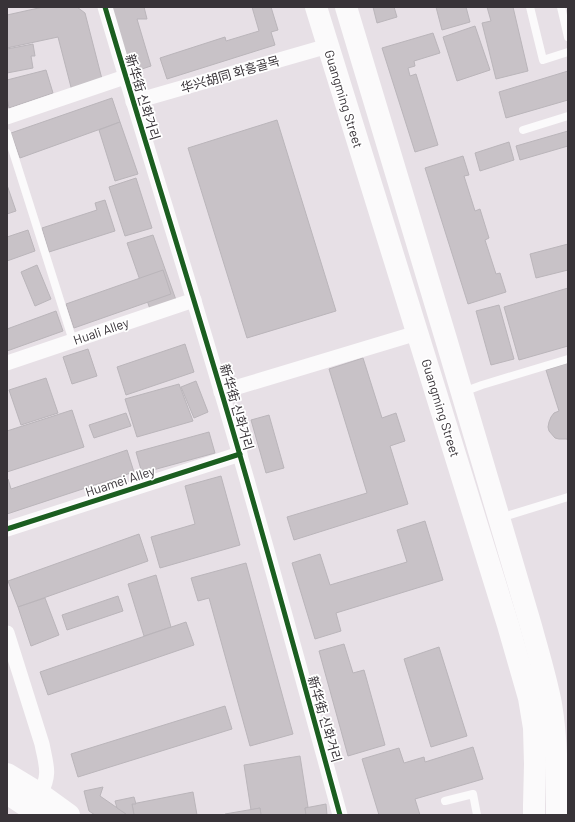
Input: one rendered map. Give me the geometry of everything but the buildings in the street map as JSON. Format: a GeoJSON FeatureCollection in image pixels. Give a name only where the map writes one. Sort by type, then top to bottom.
{"type":"FeatureCollection","features":[{"type":"Feature","properties":{"kind":"main road","name":"Guangming Street"},"geometry":{"type":"LineString","coordinates":[[316,7],[508,625],[529,698],[534,728],[534,815]]}},
{"type":"Feature","properties":{"kind":"main road","name":"Guangming Street"},"geometry":{"type":"LineString","coordinates":[[346,7],[531,626],[551,704],[555,739],[557,815]]}},
{"type":"Feature","properties":{"kind":"main road"},"geometry":{"type":"LineString","coordinates":[[7,774],[40,805]]}},
{"type":"Feature","properties":{"kind":"main road"},"geometry":{"type":"LineString","coordinates":[[7,793],[69,815]]}},
{"type":"Feature","properties":{"kind":"street","name":"新华街 신화거리"},"geometry":{"type":"LineString","coordinates":[[105,7],[240,454],[340,815]]}},
{"type":"Feature","properties":{"kind":"street","name":"华兴胡同 화흥골목"},"geometry":{"type":"LineString","coordinates":[[133,102],[328,46]]}},
{"type":"Feature","properties":{"kind":"street"},"geometry":{"type":"LineString","coordinates":[[7,116],[125,77]]}},
{"type":"Feature","properties":{"kind":"street","name":"Huali Alley"},"geometry":{"type":"LineString","coordinates":[[7,363],[194,300]]}},
{"type":"Feature","properties":{"kind":"street"},"geometry":{"type":"LineString","coordinates":[[221,392],[417,333]]}},
{"type":"Feature","properties":{"kind":"street","name":"Huamei Alley"},"geometry":{"type":"LineString","coordinates":[[7,529],[240,454]]}},
{"type":"Feature","properties":{"kind":"street"},"geometry":{"type":"LineString","coordinates":[[7,633],[42,744],[46,763],[47,771],[40,805]]}},
{"type":"Feature","properties":{"kind":"lane"},"geometry":{"type":"LineString","coordinates":[[530,7],[543,60],[568,52]]}},
{"type":"Feature","properties":{"kind":"lane"},"geometry":{"type":"LineString","coordinates":[[561,7],[568,37]]}},
{"type":"Feature","properties":{"kind":"lane"},"geometry":{"type":"LineString","coordinates":[[523,130],[568,116]]}},
{"type":"Feature","properties":{"kind":"lane"},"geometry":{"type":"LineString","coordinates":[[7,133],[73,341]]}},
{"type":"Feature","properties":{"kind":"lane"},"geometry":{"type":"LineString","coordinates":[[462,392],[568,359]]}},
{"type":"Feature","properties":{"kind":"lane"},"geometry":{"type":"LineString","coordinates":[[499,518],[568,497]]}},
{"type":"Feature","properties":{"kind":"lane"},"geometry":{"type":"LineString","coordinates":[[445,801],[473,794],[477,815]]}},
{"type":"Feature","properties":{"kind":"cycle path"},"geometry":{"type":"LineString","coordinates":[[105,7],[239,452],[340,815]]}},
{"type":"Feature","properties":{"kind":"cycle path"},"geometry":{"type":"LineString","coordinates":[[7,529],[240,454]]}}]}
